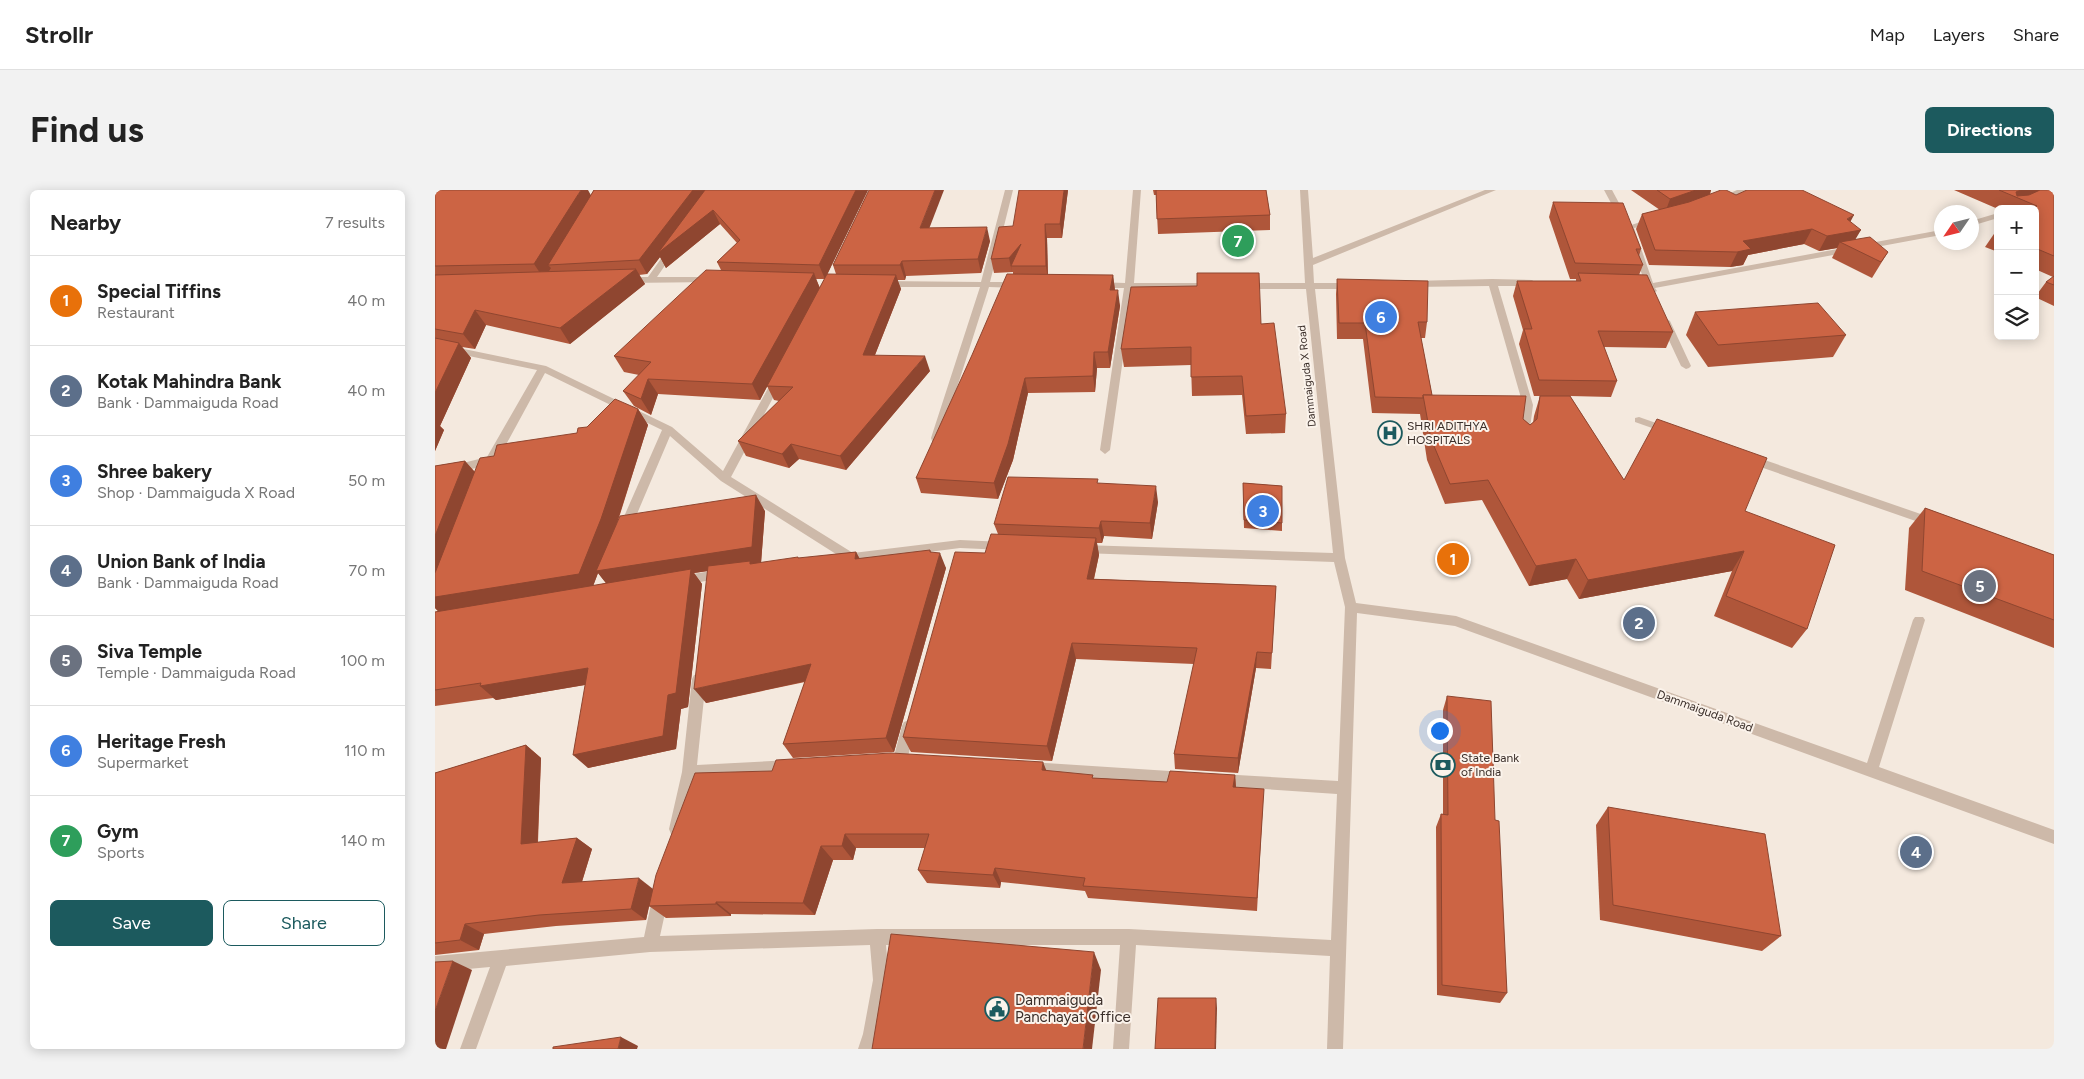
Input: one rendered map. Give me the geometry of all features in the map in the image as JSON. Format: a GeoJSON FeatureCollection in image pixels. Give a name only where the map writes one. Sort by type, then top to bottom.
{"type":"FeatureCollection","features":[{"type":"Feature","properties":{"kind":"street"},"geometry":{"type":"LineString","coordinates":[[936,438],[985,284],[1009,190]]}},
{"type":"Feature","properties":{"kind":"street"},"geometry":{"type":"LineString","coordinates":[[1105,450],[1129,285],[1137,190]]}},
{"type":"Feature","properties":{"kind":"street","name":"Dammaiguda X Road"},"geometry":{"type":"LineString","coordinates":[[1304,190],[1310,287],[1339,558],[1351,606],[1335,1049]]}},
{"type":"Feature","properties":{"kind":"street"},"geometry":{"type":"LineString","coordinates":[[1309,263],[1492,190]]}},
{"type":"Feature","properties":{"kind":"street"},"geometry":{"type":"LineString","coordinates":[[1608,190],[1629,227],[1658,304]]}},
{"type":"Feature","properties":{"kind":"street"},"geometry":{"type":"LineString","coordinates":[[1707,204],[1744,190]]}},
{"type":"Feature","properties":{"kind":"street"},"geometry":{"type":"LineString","coordinates":[[1979,221],[1994,216]]}},
{"type":"Feature","properties":{"kind":"street"},"geometry":{"type":"LineString","coordinates":[[1629,227],[1663,219]]}},
{"type":"Feature","properties":{"kind":"street"},"geometry":{"type":"LineString","coordinates":[[1620,285],[1650,286],[1934,234]]}},
{"type":"Feature","properties":{"kind":"street"},"geometry":{"type":"LineString","coordinates":[[651,279],[678,242]]}},
{"type":"Feature","properties":{"kind":"street"},"geometry":{"type":"LineString","coordinates":[[613,280],[720,281]]}},
{"type":"Feature","properties":{"kind":"street"},"geometry":{"type":"LineString","coordinates":[[1492,282],[1528,404],[1524,439]]}},
{"type":"Feature","properties":{"kind":"street"},"geometry":{"type":"LineString","coordinates":[[1406,284],[1541,283]]}},
{"type":"Feature","properties":{"kind":"street"},"geometry":{"type":"LineString","coordinates":[[868,284],[1033,285]]}},
{"type":"Feature","properties":{"kind":"street"},"geometry":{"type":"LineString","coordinates":[[1091,285],[1310,287],[1358,285]]}},
{"type":"Feature","properties":{"kind":"street"},"geometry":{"type":"LineString","coordinates":[[1662,312],[1686,366]]}},
{"type":"Feature","properties":{"kind":"street"},"geometry":{"type":"LineString","coordinates":[[435,346],[543,368],[668,429],[725,478],[851,558]]}},
{"type":"Feature","properties":{"kind":"street"},"geometry":{"type":"LineString","coordinates":[[485,478],[492,460],[543,368]]}},
{"type":"Feature","properties":{"kind":"street"},"geometry":{"type":"LineString","coordinates":[[725,478],[781,372]]}},
{"type":"Feature","properties":{"kind":"street"},"geometry":{"type":"LineString","coordinates":[[1639,420],[1685,436]]}},
{"type":"Feature","properties":{"kind":"street"},"geometry":{"type":"LineString","coordinates":[[619,542],[668,429]]}},
{"type":"Feature","properties":{"kind":"street"},"geometry":{"type":"LineString","coordinates":[[1739,455],[1943,526]]}},
{"type":"Feature","properties":{"kind":"street"},"geometry":{"type":"LineString","coordinates":[[435,474],[492,460]]}},
{"type":"Feature","properties":{"kind":"street"},"geometry":{"type":"LineString","coordinates":[[832,560],[958,549],[1019,546]]}},
{"type":"Feature","properties":{"kind":"street"},"geometry":{"type":"LineString","coordinates":[[1069,548],[1339,558]]}},
{"type":"Feature","properties":{"kind":"street"},"geometry":{"type":"LineString","coordinates":[[673,582],[710,581],[729,574]]}},
{"type":"Feature","properties":{"kind":"street","name":"Dammaiguda Road"},"geometry":{"type":"LineString","coordinates":[[1351,606],[1456,620],[2054,837]]}},
{"type":"Feature","properties":{"kind":"street"},"geometry":{"type":"LineString","coordinates":[[1871,771],[1919,620]]}},
{"type":"Feature","properties":{"kind":"street"},"geometry":{"type":"LineString","coordinates":[[674,839],[689,772],[701,665]]}},
{"type":"Feature","properties":{"kind":"street"},"geometry":{"type":"LineString","coordinates":[[913,713],[895,760],[919,761]]}},
{"type":"Feature","properties":{"kind":"street"},"geometry":{"type":"LineString","coordinates":[[689,772],[804,766]]}},
{"type":"Feature","properties":{"kind":"street"},"geometry":{"type":"LineString","coordinates":[[1018,767],[1345,788]]}},
{"type":"Feature","properties":{"kind":"street"},"geometry":{"type":"LineString","coordinates":[[650,944],[665,877]]}},
{"type":"Feature","properties":{"kind":"street"},"geometry":{"type":"LineString","coordinates":[[1121,1049],[1129,937]]}},
{"type":"Feature","properties":{"kind":"street"},"geometry":{"type":"LineString","coordinates":[[435,964],[650,944],[877,938],[1129,937],[1339,948]]}},
{"type":"Feature","properties":{"kind":"street"},"geometry":{"type":"LineString","coordinates":[[866,1049],[871,1034],[881,980],[877,938]]}},
{"type":"Feature","properties":{"kind":"street"},"geometry":{"type":"LineString","coordinates":[[468,1049],[501,958]]}},
{"type":"Feature","properties":{"kind":"building"},"geometry":{"type":"Polygon","coordinates":[[[435,190],[581,190],[534,264],[435,266],[435,190]]]}},
{"type":"Feature","properties":{"kind":"building"},"geometry":{"type":"Polygon","coordinates":[[[594,190],[693,190],[639,260],[548,265],[594,190]]]}},
{"type":"Feature","properties":{"kind":"building"},"geometry":{"type":"Polygon","coordinates":[[[705,190],[856,190],[819,265],[717,262],[740,240],[713,210],[658,253],[705,190]]]}},
{"type":"Feature","properties":{"kind":"building"},"geometry":{"type":"Polygon","coordinates":[[[869,190],[935,190],[920,228],[987,227],[978,259],[902,261],[900,265],[833,265],[869,190]]]}},
{"type":"Feature","properties":{"kind":"building"},"geometry":{"type":"Polygon","coordinates":[[[1019,190],[1064,190],[1060,224],[1045,224],[1046,266],[1011,266],[1021,244],[1009,258],[991,259],[999,227],[1013,226],[1019,190]]]}},
{"type":"Feature","properties":{"kind":"building"},"geometry":{"type":"Polygon","coordinates":[[[1156,190],[1266,190],[1270,215],[1157,219],[1156,190]]]}},
{"type":"Feature","properties":{"kind":"building"},"geometry":{"type":"Polygon","coordinates":[[[1657,190],[1696,190],[1670,199],[1657,190]]]}},
{"type":"Feature","properties":{"kind":"building"},"geometry":{"type":"Polygon","coordinates":[[[1721,190],[1726,190],[1736,195],[1747,190],[1802,190],[1854,215],[1847,219],[1861,230],[1827,236],[1812,229],[1743,241],[1751,249],[1737,252],[1655,250],[1642,214],[1689,202],[1721,190]]]}},
{"type":"Feature","properties":{"kind":"building"},"geometry":{"type":"Polygon","coordinates":[[[1999,190],[2021,190],[2016,192],[2017,196],[2029,195],[2040,190],[2054,190],[2054,256],[2039,250],[2039,205],[2035,205],[1999,190]]]}},
{"type":"Feature","properties":{"kind":"building"},"geometry":{"type":"Polygon","coordinates":[[[1553,202],[1623,203],[1641,249],[1636,249],[1643,265],[1575,263],[1553,202]]]}},
{"type":"Feature","properties":{"kind":"building"},"geometry":{"type":"Polygon","coordinates":[[[1870,237],[1888,252],[1881,262],[1840,242],[1870,237]]]}},
{"type":"Feature","properties":{"kind":"building"},"geometry":{"type":"Polygon","coordinates":[[[636,269],[560,328],[475,310],[463,334],[435,329],[435,275],[636,269]]]}},
{"type":"Feature","properties":{"kind":"building"},"geometry":{"type":"Polygon","coordinates":[[[706,270],[814,273],[752,384],[648,379],[641,399],[623,391],[651,362],[614,356],[706,270]]]}},
{"type":"Feature","properties":{"kind":"building"},"geometry":{"type":"Polygon","coordinates":[[[1197,273],[1259,273],[1261,324],[1274,323],[1286,414],[1246,416],[1242,376],[1191,377],[1191,347],[1121,349],[1131,287],[1197,286],[1197,273]]]}},
{"type":"Feature","properties":{"kind":"building"},"geometry":{"type":"Polygon","coordinates":[[[1578,273],[1647,275],[1673,332],[1598,331],[1617,381],[1539,380],[1524,329],[1532,329],[1517,281],[1581,281],[1578,273]]]}},
{"type":"Feature","properties":{"kind":"building"},"geometry":{"type":"Polygon","coordinates":[[[827,274],[896,275],[863,355],[925,356],[840,456],[791,444],[782,454],[738,441],[793,387],[767,386],[827,274]]]}},
{"type":"Feature","properties":{"kind":"building"},"geometry":{"type":"Polygon","coordinates":[[[1007,274],[1113,275],[1110,290],[1118,290],[1108,352],[1094,352],[1093,376],[1025,378],[1008,444],[994,483],[916,478],[972,355],[1007,274]]]}},
{"type":"Feature","properties":{"kind":"building"},"geometry":{"type":"Polygon","coordinates":[[[2054,276],[2054,285],[2046,282],[2054,276]]]}},
{"type":"Feature","properties":{"kind":"building"},"geometry":{"type":"Polygon","coordinates":[[[1337,279],[1428,281],[1427,322],[1418,322],[1432,395],[1423,395],[1423,398],[1375,397],[1365,323],[1339,323],[1337,279]]]}},
{"type":"Feature","properties":{"kind":"building"},"geometry":{"type":"Polygon","coordinates":[[[1818,303],[1846,335],[1718,345],[1695,312],[1818,303]]]}},
{"type":"Feature","properties":{"kind":"building"},"geometry":{"type":"Polygon","coordinates":[[[435,338],[459,343],[435,393],[435,338]]]}},
{"type":"Feature","properties":{"kind":"building"},"geometry":{"type":"Polygon","coordinates":[[[1423,395],[1526,396],[1523,419],[1530,425],[1537,419],[1540,396],[1570,396],[1624,480],[1657,419],[1767,458],[1745,511],[1835,545],[1807,629],[1726,596],[1744,551],[1588,580],[1576,559],[1536,566],[1488,480],[1450,484],[1431,439],[1423,395]]]}},
{"type":"Feature","properties":{"kind":"building"},"geometry":{"type":"Polygon","coordinates":[[[615,399],[638,409],[601,519],[579,574],[435,597],[435,573],[480,458],[494,456],[497,445],[577,433],[578,428],[587,427],[615,399]]]}},
{"type":"Feature","properties":{"kind":"building"},"geometry":{"type":"Polygon","coordinates":[[[465,461],[435,536],[435,466],[465,461]]]}},
{"type":"Feature","properties":{"kind":"building"},"geometry":{"type":"Polygon","coordinates":[[[1008,477],[1098,479],[1097,483],[1156,486],[1150,523],[1101,521],[1099,528],[994,524],[1008,477]]]}},
{"type":"Feature","properties":{"kind":"building"},"geometry":{"type":"Polygon","coordinates":[[[1243,483],[1282,486],[1282,523],[1244,520],[1243,483]]]}},
{"type":"Feature","properties":{"kind":"building"},"geometry":{"type":"Polygon","coordinates":[[[756,495],[752,547],[596,571],[620,516],[756,495]]]}},
{"type":"Feature","properties":{"kind":"building"},"geometry":{"type":"Polygon","coordinates":[[[1925,508],[2054,555],[2054,620],[1922,571],[1925,508]]]}},
{"type":"Feature","properties":{"kind":"building"},"geometry":{"type":"Polygon","coordinates":[[[991,534],[1096,538],[1087,579],[1276,586],[1272,653],[1257,652],[1238,758],[1174,754],[1197,648],[1072,643],[1047,746],[903,737],[955,552],[985,553],[991,534]]]}},
{"type":"Feature","properties":{"kind":"building"},"geometry":{"type":"Polygon","coordinates":[[[930,550],[930,552],[940,553],[886,738],[783,744],[811,664],[694,689],[708,566],[750,561],[750,564],[798,557],[856,552],[855,559],[930,550]]]}},
{"type":"Feature","properties":{"kind":"building"},"geometry":{"type":"Polygon","coordinates":[[[691,569],[676,693],[668,695],[663,736],[573,755],[588,668],[480,686],[481,683],[435,690],[435,612],[691,569]]]}},
{"type":"Feature","properties":{"kind":"building"},"geometry":{"type":"Polygon","coordinates":[[[1447,696],[1491,701],[1495,820],[1499,821],[1507,993],[1442,985],[1441,814],[1448,815],[1447,696]]]}},
{"type":"Feature","properties":{"kind":"building"},"geometry":{"type":"Polygon","coordinates":[[[526,745],[521,844],[577,838],[562,883],[639,878],[631,909],[539,915],[465,924],[460,940],[435,943],[435,773],[526,745]]]}},
{"type":"Feature","properties":{"kind":"building"},"geometry":{"type":"Polygon","coordinates":[[[891,753],[1043,762],[1042,770],[1093,775],[1092,778],[1167,782],[1170,771],[1235,775],[1233,787],[1264,789],[1257,898],[1083,886],[1085,878],[995,868],[993,875],[918,870],[929,834],[845,834],[842,846],[821,846],[803,903],[716,902],[716,904],[649,906],[656,875],[695,773],[772,771],[776,760],[891,753]]]}},
{"type":"Feature","properties":{"kind":"building"},"geometry":{"type":"Polygon","coordinates":[[[1608,807],[1765,834],[1781,936],[1613,905],[1608,807]]]}},
{"type":"Feature","properties":{"kind":"building","name":"Dammaiguda Panchayat Office"},"geometry":{"type":"Polygon","coordinates":[[[891,934],[1094,952],[1083,1049],[872,1049],[891,934]]]}},
{"type":"Feature","properties":{"kind":"building"},"geometry":{"type":"Polygon","coordinates":[[[453,961],[435,1011],[435,962],[453,961]]]}},
{"type":"Feature","properties":{"kind":"building"},"geometry":{"type":"Polygon","coordinates":[[[1158,998],[1216,998],[1215,1049],[1155,1049],[1158,998]]]}},
{"type":"Feature","properties":{"kind":"building"},"geometry":{"type":"Polygon","coordinates":[[[621,1037],[618,1049],[553,1049],[553,1047],[621,1037]]]}},
{"type":"Feature","properties":{"kind":"place","name":"Gym"},"geometry":{"type":"Point","coordinates":[1238,241]}},
{"type":"Feature","properties":{"kind":"place","name":"Heritage Fresh"},"geometry":{"type":"Point","coordinates":[1381,317]}},
{"type":"Feature","properties":{"kind":"place","name":"SHRI ADITHYA HOSPITALS"},"geometry":{"type":"Point","coordinates":[1390,433]}},
{"type":"Feature","properties":{"kind":"place","name":"Shree bakery"},"geometry":{"type":"Point","coordinates":[1263,511]}},
{"type":"Feature","properties":{"kind":"place","name":"Special Tiffins"},"geometry":{"type":"Point","coordinates":[1453,559]}},
{"type":"Feature","properties":{"kind":"place","name":"Siva Temple"},"geometry":{"type":"Point","coordinates":[1980,586]}},
{"type":"Feature","properties":{"kind":"place","name":"Kotak Mahindra Bank"},"geometry":{"type":"Point","coordinates":[1639,623]}},
{"type":"Feature","properties":{"kind":"place","name":"State Bank of India"},"geometry":{"type":"Point","coordinates":[1443,765]}},
{"type":"Feature","properties":{"kind":"place","name":"Union Bank of India"},"geometry":{"type":"Point","coordinates":[1916,852]}},
{"type":"Feature","properties":{"kind":"place","name":"Dammaiguda Panchayat Office"},"geometry":{"type":"Point","coordinates":[997,1009]}}]}
